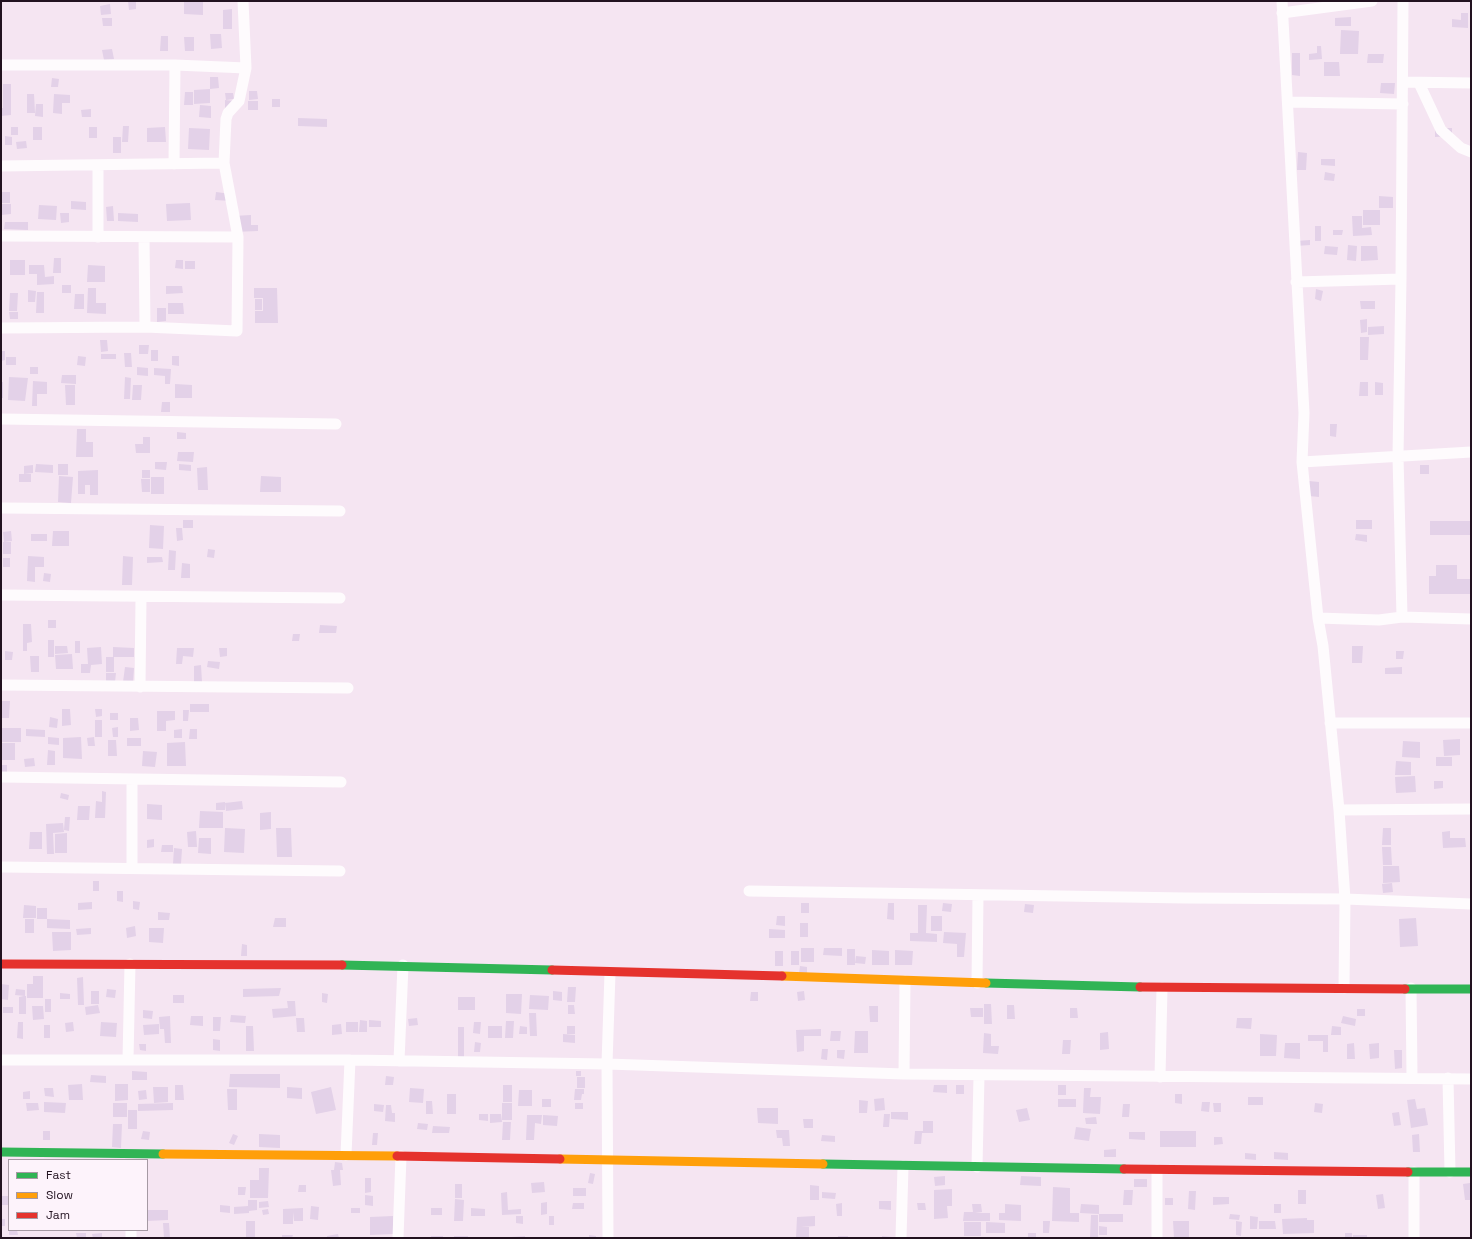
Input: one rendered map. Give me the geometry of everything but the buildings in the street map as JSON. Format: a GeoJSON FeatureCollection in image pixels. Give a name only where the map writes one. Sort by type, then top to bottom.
{"type":"FeatureCollection","features":[{"type":"Feature","properties":{"kind":"street"},"geometry":{"type":"LineString","coordinates":[[1,328],[145,327],[237,331],[238,237],[224,163],[226,119],[228,113],[239,101],[246,68],[243,1]]}},
{"type":"Feature","properties":{"kind":"street"},"geometry":{"type":"LineString","coordinates":[[1282,1],[1304,413],[1302,462],[1318,618],[1323,646],[1339,810],[1345,899],[1344,988]]}},
{"type":"Feature","properties":{"kind":"street"},"geometry":{"type":"LineString","coordinates":[[1282,13],[1372,1]]}},
{"type":"Feature","properties":{"kind":"street"},"geometry":{"type":"LineString","coordinates":[[1402,617],[1398,456],[1403,1]]}},
{"type":"Feature","properties":{"kind":"street"},"geometry":{"type":"LineString","coordinates":[[1,65],[176,65],[246,68]]}},
{"type":"Feature","properties":{"kind":"street"},"geometry":{"type":"LineString","coordinates":[[174,164],[176,65]]}},
{"type":"Feature","properties":{"kind":"street"},"geometry":{"type":"LineString","coordinates":[[1403,82],[1471,83]]}},
{"type":"Feature","properties":{"kind":"street"},"geometry":{"type":"LineString","coordinates":[[1419,83],[1441,130],[1461,148],[1471,152]]}},
{"type":"Feature","properties":{"kind":"street"},"geometry":{"type":"LineString","coordinates":[[1288,102],[1403,104]]}},
{"type":"Feature","properties":{"kind":"street"},"geometry":{"type":"LineString","coordinates":[[1,166],[224,163]]}},
{"type":"Feature","properties":{"kind":"street"},"geometry":{"type":"LineString","coordinates":[[98,165],[98,237]]}},
{"type":"Feature","properties":{"kind":"street"},"geometry":{"type":"LineString","coordinates":[[1,236],[238,237]]}},
{"type":"Feature","properties":{"kind":"street"},"geometry":{"type":"LineString","coordinates":[[144,237],[145,327]]}},
{"type":"Feature","properties":{"kind":"street"},"geometry":{"type":"LineString","coordinates":[[1296,282],[1401,279]]}},
{"type":"Feature","properties":{"kind":"street"},"geometry":{"type":"LineString","coordinates":[[1,419],[336,424]]}},
{"type":"Feature","properties":{"kind":"street"},"geometry":{"type":"LineString","coordinates":[[1302,462],[1471,452]]}},
{"type":"Feature","properties":{"kind":"street"},"geometry":{"type":"LineString","coordinates":[[1,508],[340,511]]}},
{"type":"Feature","properties":{"kind":"street"},"geometry":{"type":"LineString","coordinates":[[1,595],[340,598]]}},
{"type":"Feature","properties":{"kind":"street"},"geometry":{"type":"LineString","coordinates":[[140,687],[141,597]]}},
{"type":"Feature","properties":{"kind":"street"},"geometry":{"type":"LineString","coordinates":[[1318,618],[1379,620],[1402,617],[1471,619]]}},
{"type":"Feature","properties":{"kind":"street"},"geometry":{"type":"LineString","coordinates":[[1,686],[348,688]]}},
{"type":"Feature","properties":{"kind":"street"},"geometry":{"type":"LineString","coordinates":[[1330,723],[1471,723]]}},
{"type":"Feature","properties":{"kind":"street"},"geometry":{"type":"LineString","coordinates":[[1,778],[341,782]]}},
{"type":"Feature","properties":{"kind":"street"},"geometry":{"type":"LineString","coordinates":[[132,780],[132,868]]}},
{"type":"Feature","properties":{"kind":"street"},"geometry":{"type":"LineString","coordinates":[[1339,810],[1471,810]]}},
{"type":"Feature","properties":{"kind":"street"},"geometry":{"type":"LineString","coordinates":[[1,867],[340,871]]}},
{"type":"Feature","properties":{"kind":"street"},"geometry":{"type":"LineString","coordinates":[[748,891],[1345,899],[1471,904]]}},
{"type":"Feature","properties":{"kind":"street"},"geometry":{"type":"LineString","coordinates":[[977,983],[978,895]]}},
{"type":"Feature","properties":{"kind":"street"},"geometry":{"type":"LineString","coordinates":[[1,964],[403,965],[610,973],[1162,988],[1471,989]]}},
{"type":"Feature","properties":{"kind":"street"},"geometry":{"type":"LineString","coordinates":[[128,1060],[130,964]]}},
{"type":"Feature","properties":{"kind":"street"},"geometry":{"type":"LineString","coordinates":[[399,1061],[403,965]]}},
{"type":"Feature","properties":{"kind":"street"},"geometry":{"type":"LineString","coordinates":[[608,1238],[608,1064],[610,973]]}},
{"type":"Feature","properties":{"kind":"street"},"geometry":{"type":"LineString","coordinates":[[904,1074],[905,981]]}},
{"type":"Feature","properties":{"kind":"street"},"geometry":{"type":"LineString","coordinates":[[1160,1077],[1162,988]]}},
{"type":"Feature","properties":{"kind":"street"},"geometry":{"type":"LineString","coordinates":[[1411,988],[1412,1077]]}},
{"type":"Feature","properties":{"kind":"street"},"geometry":{"type":"LineString","coordinates":[[1,1060],[350,1060],[608,1064],[979,1076],[1412,1077],[1471,1079]]}},
{"type":"Feature","properties":{"kind":"street"},"geometry":{"type":"LineString","coordinates":[[346,1155],[350,1060]]}},
{"type":"Feature","properties":{"kind":"street"},"geometry":{"type":"LineString","coordinates":[[977,1167],[979,1076]]}},
{"type":"Feature","properties":{"kind":"street"},"geometry":{"type":"LineString","coordinates":[[1448,1078],[1450,1172]]}},
{"type":"Feature","properties":{"kind":"street"},"geometry":{"type":"LineString","coordinates":[[1,1152],[132,1157],[346,1155],[1157,1170],[1471,1172]]}},
{"type":"Feature","properties":{"kind":"street"},"geometry":{"type":"LineString","coordinates":[[398,1238],[401,1156]]}},
{"type":"Feature","properties":{"kind":"street"},"geometry":{"type":"LineString","coordinates":[[902,1238],[903,1166]]}},
{"type":"Feature","properties":{"kind":"street"},"geometry":{"type":"LineString","coordinates":[[1157,1170],[1157,1238]]}},
{"type":"Feature","properties":{"kind":"street"},"geometry":{"type":"LineString","coordinates":[[1414,1172],[1414,1238]]}},
{"type":"Feature","properties":{"kind":"traffic: fast"},"geometry":{"type":"LineString","coordinates":[[342,965],[552,970]]}},
{"type":"Feature","properties":{"kind":"traffic: fast"},"geometry":{"type":"LineString","coordinates":[[986,983],[1140,987]]}},
{"type":"Feature","properties":{"kind":"traffic: fast"},"geometry":{"type":"LineString","coordinates":[[1405,989],[1471,989]]}},
{"type":"Feature","properties":{"kind":"traffic: fast"},"geometry":{"type":"LineString","coordinates":[[1,1152],[163,1154]]}},
{"type":"Feature","properties":{"kind":"traffic: fast"},"geometry":{"type":"LineString","coordinates":[[823,1164],[1124,1169]]}},
{"type":"Feature","properties":{"kind":"traffic: fast"},"geometry":{"type":"LineString","coordinates":[[1408,1172],[1471,1172]]}},
{"type":"Feature","properties":{"kind":"traffic: slow"},"geometry":{"type":"LineString","coordinates":[[782,976],[986,983]]}},
{"type":"Feature","properties":{"kind":"traffic: slow"},"geometry":{"type":"LineString","coordinates":[[163,1154],[397,1156]]}},
{"type":"Feature","properties":{"kind":"traffic: slow"},"geometry":{"type":"LineString","coordinates":[[560,1159],[823,1164]]}},
{"type":"Feature","properties":{"kind":"traffic: jam"},"geometry":{"type":"LineString","coordinates":[[1,964],[342,965]]}},
{"type":"Feature","properties":{"kind":"traffic: jam"},"geometry":{"type":"LineString","coordinates":[[552,970],[782,976]]}},
{"type":"Feature","properties":{"kind":"traffic: jam"},"geometry":{"type":"LineString","coordinates":[[1140,987],[1405,989]]}},
{"type":"Feature","properties":{"kind":"traffic: jam"},"geometry":{"type":"LineString","coordinates":[[397,1156],[560,1159]]}},
{"type":"Feature","properties":{"kind":"traffic: jam"},"geometry":{"type":"LineString","coordinates":[[1124,1169],[1408,1172]]}}]}
